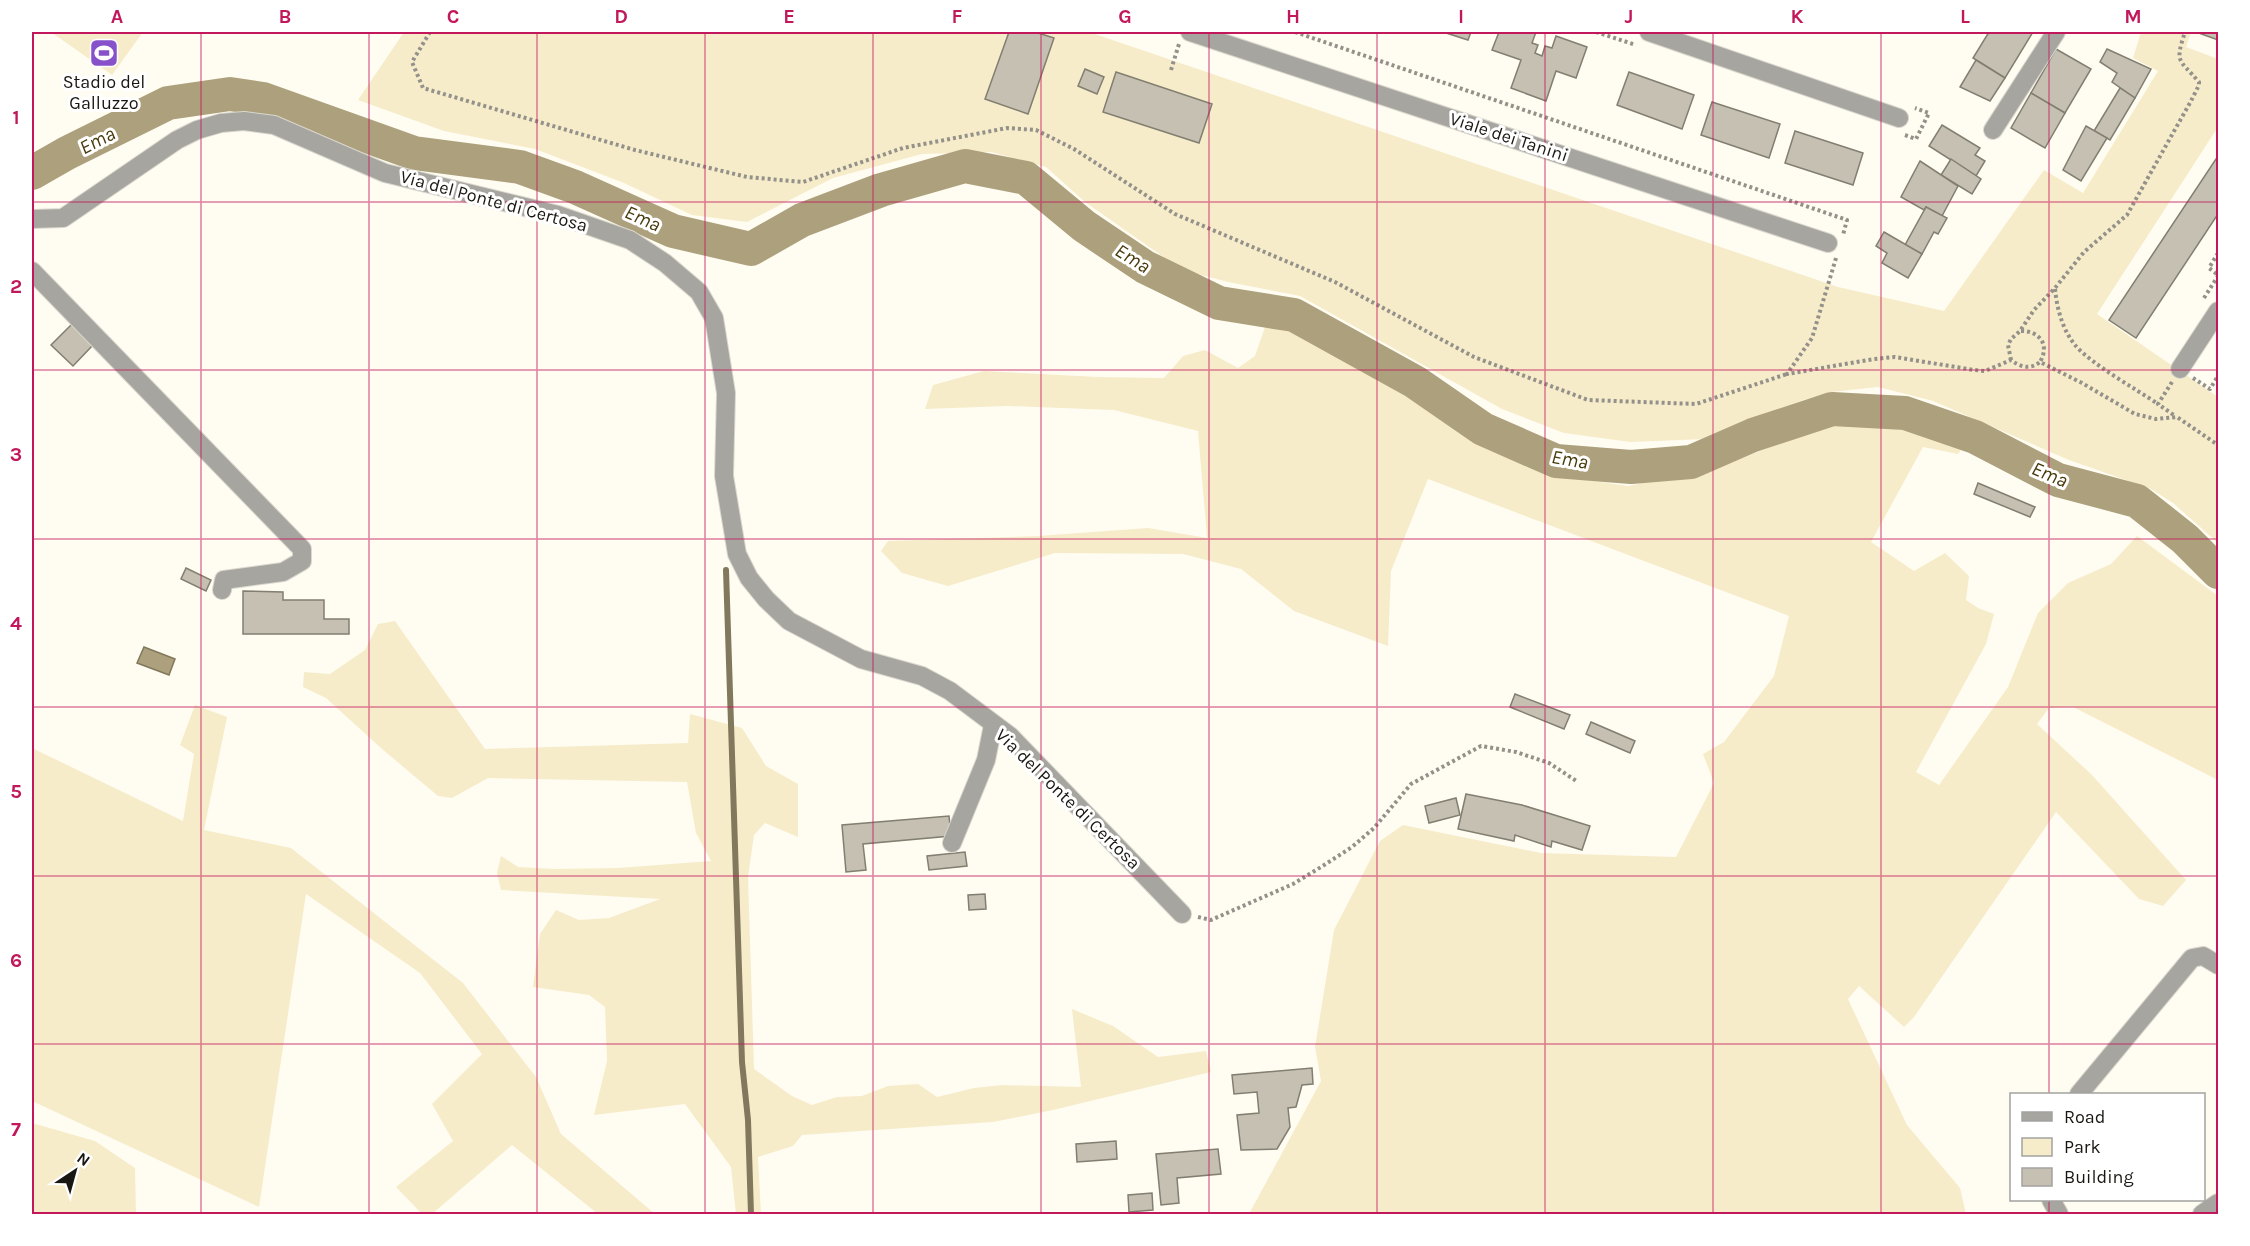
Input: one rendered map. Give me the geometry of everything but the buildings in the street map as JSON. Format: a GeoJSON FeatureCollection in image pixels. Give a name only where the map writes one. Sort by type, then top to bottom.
{"type":"FeatureCollection","features":[{"type":"Feature","properties":{"kind":"street"},"geometry":{"type":"LineString","coordinates":[[1649,32],[1899,118]]}},
{"type":"Feature","properties":{"kind":"street"},"geometry":{"type":"LineString","coordinates":[[1993,130],[2056,32]]}},
{"type":"Feature","properties":{"kind":"street","name":"Viale dei Tanini"},"geometry":{"type":"LineString","coordinates":[[1185,36],[1834,245]]}},
{"type":"Feature","properties":{"kind":"street","name":"Via del Ponte di Certosa"},"geometry":{"type":"LineString","coordinates":[[32,219],[63,218],[196,130],[221,123],[243,121],[274,125],[385,173],[558,215],[630,240],[665,263],[699,292],[714,318],[726,393],[724,476],[736,554],[749,578],[766,599],[789,621],[861,659],[922,676],[950,691],[1010,736],[1182,914]]}},
{"type":"Feature","properties":{"kind":"street"},"geometry":{"type":"LineString","coordinates":[[32,272],[302,549],[302,561],[283,572],[224,580],[222,590]]}},
{"type":"Feature","properties":{"kind":"street"},"geometry":{"type":"LineString","coordinates":[[2180,369],[2218,311]]}},
{"type":"Feature","properties":{"kind":"street"},"geometry":{"type":"LineString","coordinates":[[952,843],[986,760],[993,725]]}},
{"type":"Feature","properties":{"kind":"street"},"geometry":{"type":"LineString","coordinates":[[2081,1093],[2192,958],[2203,956],[2218,964]]}},
{"type":"Feature","properties":{"kind":"street"},"geometry":{"type":"LineString","coordinates":[[2052,1201],[2059,1215]]}},
{"type":"Feature","properties":{"kind":"street"},"geometry":{"type":"LineString","coordinates":[[2202,1215],[2218,1203]]}},
{"type":"Feature","properties":{"kind":"path"},"geometry":{"type":"LineString","coordinates":[[430,32],[412,62],[423,88],[635,150],[747,177],[803,182],[903,148],[1007,128],[1036,130],[1074,149],[1175,214],[1335,282],[1474,357],[1588,399],[1696,404],[1787,374],[1874,359],[1895,357],[1985,371],[2011,360]]}},
{"type":"Feature","properties":{"kind":"path"},"geometry":{"type":"LineString","coordinates":[[1295,32],[1847,220],[1834,245],[1812,338],[1787,374]]}},
{"type":"Feature","properties":{"kind":"path"},"geometry":{"type":"LineString","coordinates":[[2020,331],[2033,332],[2042,340],[2044,351],[2040,362],[2032,367],[2021,366],[2011,360],[2008,345],[2011,339],[2084,252],[2127,215],[2199,85],[2199,82],[2179,59],[2178,54],[2185,32]]}},
{"type":"Feature","properties":{"kind":"path"},"geometry":{"type":"LineString","coordinates":[[1171,70],[1185,36]]}},
{"type":"Feature","properties":{"kind":"path"},"geometry":{"type":"LineString","coordinates":[[2218,253],[2209,268],[2218,274]]}},
{"type":"Feature","properties":{"kind":"path"},"geometry":{"type":"LineString","coordinates":[[2055,288],[2056,306],[2075,345],[2218,445]]}},
{"type":"Feature","properties":{"kind":"path"},"geometry":{"type":"LineString","coordinates":[[2040,362],[2135,414],[2156,418],[2176,417]]}},
{"type":"Feature","properties":{"kind":"path"},"geometry":{"type":"LineString","coordinates":[[2158,404],[2180,369]]}},
{"type":"Feature","properties":{"kind":"path"},"geometry":{"type":"LineString","coordinates":[[1182,914],[1211,920],[1293,884],[1367,835],[1412,784],[1481,746],[1516,752],[1549,763],[1578,782]]}},
{"type":"Feature","properties":{"kind":"green space","name":"Stadio del Galluzzo"},"geometry":{"type":"Polygon","coordinates":[[[51,32],[143,32],[112,75],[51,32]]]}},
{"type":"Feature","properties":{"kind":"green space"},"geometry":{"type":"Polygon","coordinates":[[[404,32],[1089,32],[1838,287],[1944,311],[2044,170],[2083,193],[2158,71],[2133,58],[2141,32],[2191,32],[2186,47],[2218,59],[2218,127],[2097,314],[2218,397],[2218,543],[2173,503],[2151,489],[2069,460],[1933,401],[1878,387],[1831,392],[1803,400],[1705,439],[1630,442],[1564,433],[1502,409],[1300,296],[1228,282],[1182,270],[1085,202],[1046,167],[991,152],[922,154],[833,178],[747,222],[692,215],[624,183],[535,149],[444,131],[358,100],[404,32]]]}},
{"type":"Feature","properties":{"kind":"green space"},"geometry":{"type":"Polygon","coordinates":[[[1265,327],[1297,330],[1427,407],[1561,476],[1628,486],[1724,465],[1839,421],[1879,422],[1926,430],[1965,444],[1958,454],[1923,447],[1871,542],[1914,571],[1945,553],[1969,576],[1966,600],[1994,614],[1986,644],[1916,772],[1939,785],[2008,687],[2038,613],[2068,583],[2111,564],[2137,536],[2218,596],[2218,780],[2073,707],[2049,708],[2037,724],[2092,775],[2186,880],[2163,906],[2139,899],[2056,812],[1914,1017],[1904,1027],[1859,986],[1848,999],[1907,1125],[1960,1188],[1966,1214],[1249,1214],[1321,1081],[1315,1047],[1334,930],[1380,841],[1403,825],[1541,853],[1676,857],[1714,783],[1703,754],[1724,742],[1774,676],[1789,616],[1428,479],[1391,571],[1388,646],[1294,611],[1241,569],[1183,554],[1055,553],[948,586],[902,573],[881,551],[888,541],[1038,536],[1148,528],[1207,538],[1198,431],[1114,410],[1007,406],[925,409],[933,385],[984,371],[1164,378],[1183,356],[1205,350],[1238,368],[1255,356],[1265,327]]]}},
{"type":"Feature","properties":{"kind":"green space"},"geometry":{"type":"Polygon","coordinates":[[[395,621],[485,749],[688,743],[690,714],[742,728],[766,766],[798,784],[798,837],[765,823],[754,835],[748,877],[754,1069],[792,1096],[812,1105],[837,1097],[862,1096],[888,1086],[918,1084],[937,1097],[974,1088],[1002,1085],[1081,1087],[1072,1009],[1113,1026],[1158,1057],[1206,1051],[1211,1072],[993,1122],[802,1135],[793,1146],[758,1157],[761,1214],[736,1214],[731,1167],[685,1104],[594,1115],[607,1061],[605,1007],[589,995],[533,987],[540,934],[556,910],[579,920],[609,918],[660,899],[501,890],[497,873],[501,856],[518,867],[556,869],[618,868],[711,861],[696,833],[687,782],[488,778],[452,798],[438,796],[326,698],[303,687],[304,672],[330,674],[365,650],[378,624],[395,621]]]}},
{"type":"Feature","properties":{"kind":"green space"},"geometry":{"type":"Polygon","coordinates":[[[195,705],[227,717],[204,830],[291,848],[463,983],[536,1077],[561,1134],[655,1214],[598,1214],[512,1145],[432,1214],[422,1214],[396,1187],[453,1141],[432,1104],[482,1054],[420,973],[306,894],[259,1207],[32,1101],[32,748],[183,821],[194,754],[180,745],[195,705]]]}},
{"type":"Feature","properties":{"kind":"green space"},"geometry":{"type":"Polygon","coordinates":[[[32,1123],[95,1141],[135,1168],[136,1214],[32,1214],[32,1123]]]}},
{"type":"Feature","properties":{"kind":"shaded area"},"geometry":{"type":"Polygon","coordinates":[[[144,647],[175,659],[169,675],[137,663],[144,647]]]}},
{"type":"Feature","properties":{"kind":"waterway","name":"Ema"},"geometry":{"type":"LineString","coordinates":[[32,173],[168,103],[230,94],[263,99],[414,153],[520,167],[575,187],[673,231],[751,249],[802,220],[881,190],[965,166],[1026,178],[1084,226],[1145,267],[1219,303],[1294,315],[1415,382],[1483,429],[1556,461],[1631,467],[1691,462],[1753,435],[1832,409],[1905,413],[1975,437],[2058,480],[2137,501],[2185,539],[2218,572]]}},
{"type":"Feature","properties":{"kind":"waterway"},"geometry":{"type":"LineString","coordinates":[[726,570],[742,1062],[748,1120],[751,1214]]}},
{"type":"Feature","properties":{"kind":"place","name":"Stadio del Galluzzo"},"geometry":{"type":"Point","coordinates":[104,53]}}]}
